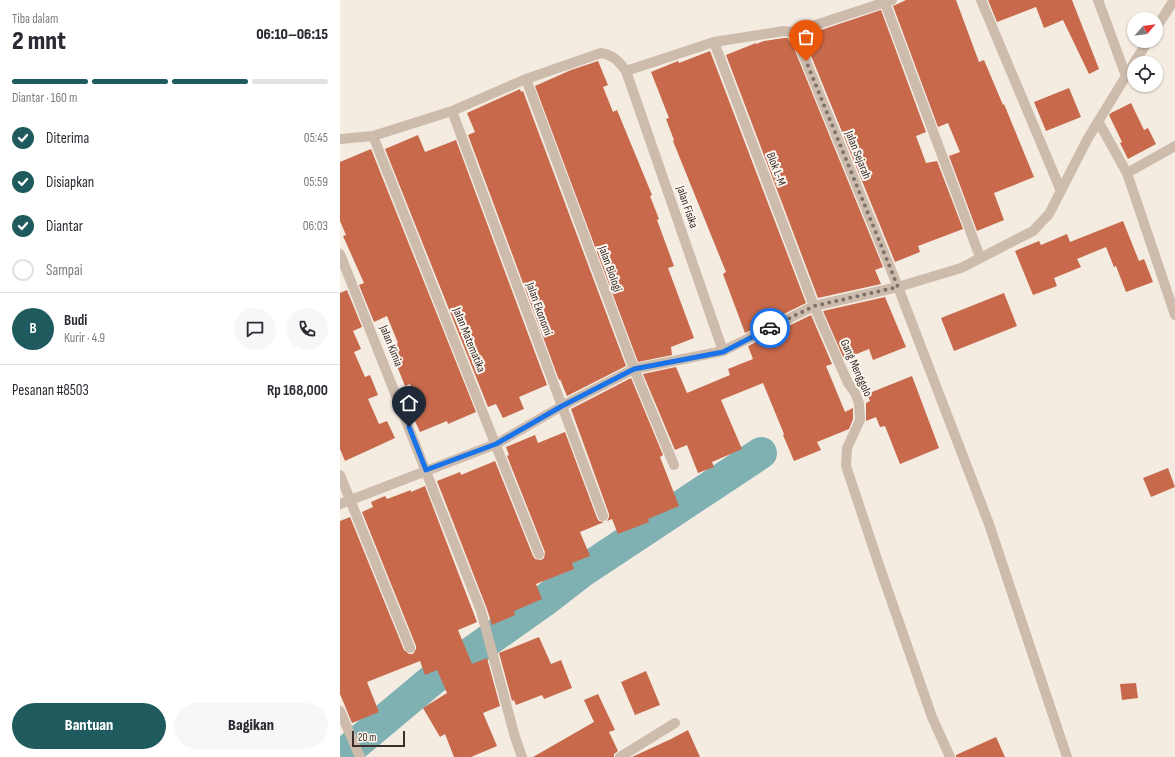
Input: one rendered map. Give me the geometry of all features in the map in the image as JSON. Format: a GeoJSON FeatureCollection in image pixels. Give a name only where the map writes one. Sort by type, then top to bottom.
{"type":"FeatureCollection","features":[{"type":"Feature","properties":{"kind":"street"},"geometry":{"type":"LineString","coordinates":[[981,0],[1061,191]]}},
{"type":"Feature","properties":{"kind":"street"},"geometry":{"type":"LineString","coordinates":[[345,502],[496,444],[562,406],[634,369],[723,352],[814,306],[898,287],[961,268],[1033,230],[1049,214],[1088,138],[1126,76],[1098,0]]}},
{"type":"Feature","properties":{"kind":"street"},"geometry":{"type":"LineString","coordinates":[[1163,17],[1174,0]]}},
{"type":"Feature","properties":{"kind":"street"},"geometry":{"type":"LineString","coordinates":[[340,139],[373,136],[452,111],[526,79],[601,53],[608,54],[620,62],[626,71],[714,42],[784,31],[794,32],[889,1],[980,257]]}},
{"type":"Feature","properties":{"kind":"street","name":"Jalan Sejarah"},"geometry":{"type":"LineString","coordinates":[[794,32],[898,287],[989,524],[1067,757]]}},
{"type":"Feature","properties":{"kind":"street","name":"Blok L-M"},"geometry":{"type":"LineString","coordinates":[[714,42],[814,306]]}},
{"type":"Feature","properties":{"kind":"street","name":"Jalan Fisika"},"geometry":{"type":"LineString","coordinates":[[626,71],[723,352]]}},
{"type":"Feature","properties":{"kind":"street","name":"Jalan Biologi"},"geometry":{"type":"LineString","coordinates":[[526,79],[634,369],[674,466]]}},
{"type":"Feature","properties":{"kind":"street","name":"Jalan Ekonomi"},"geometry":{"type":"LineString","coordinates":[[452,111],[603,516]]}},
{"type":"Feature","properties":{"kind":"street"},"geometry":{"type":"LineString","coordinates":[[1098,121],[1127,173],[1175,315]]}},
{"type":"Feature","properties":{"kind":"street","name":"Jalan Matematika"},"geometry":{"type":"LineString","coordinates":[[373,136],[539,554]]}},
{"type":"Feature","properties":{"kind":"street"},"geometry":{"type":"LineString","coordinates":[[1127,173],[1175,146]]}},
{"type":"Feature","properties":{"kind":"street","name":"Jalan Kimia"},"geometry":{"type":"LineString","coordinates":[[340,254],[481,611],[515,737],[522,757]]}},
{"type":"Feature","properties":{"kind":"street","name":"Gang Menggolo"},"geometry":{"type":"LineString","coordinates":[[814,306],[848,383],[855,393],[859,403],[860,420],[847,448],[846,466],[932,717],[950,757]]}},
{"type":"Feature","properties":{"kind":"street"},"geometry":{"type":"LineString","coordinates":[[340,475],[345,502],[410,648]]}},
{"type":"Feature","properties":{"kind":"street"},"geometry":{"type":"LineString","coordinates":[[340,711],[346,728],[360,757]]}},
{"type":"Feature","properties":{"kind":"street"},"geometry":{"type":"LineString","coordinates":[[620,757],[675,723]]}},
{"type":"Feature","properties":{"kind":"building"},"geometry":{"type":"Polygon","coordinates":[[[906,0],[956,0],[979,62],[984,60],[1034,177],[994,193],[1004,220],[977,231],[949,156],[960,152],[948,123],[938,127],[893,6],[906,0]]]}},
{"type":"Feature","properties":{"kind":"building"},"geometry":{"type":"Polygon","coordinates":[[[988,0],[1072,0],[1099,69],[1089,74],[1063,20],[1044,28],[1036,7],[997,22],[988,0]]]}},
{"type":"Feature","properties":{"kind":"building"},"geometry":{"type":"Polygon","coordinates":[[[881,10],[926,132],[916,136],[926,163],[937,161],[963,229],[918,246],[920,252],[895,262],[803,36],[881,10]]]}},
{"type":"Feature","properties":{"kind":"building"},"geometry":{"type":"Polygon","coordinates":[[[788,38],[789,41],[791,41],[883,267],[875,270],[881,284],[818,298],[726,55],[756,43],[788,38]]]}},
{"type":"Feature","properties":{"kind":"building"},"geometry":{"type":"Polygon","coordinates":[[[710,51],[806,303],[745,333],[723,274],[726,272],[673,141],[674,140],[666,119],[669,118],[651,72],[678,61],[679,63],[710,51]]]}},
{"type":"Feature","properties":{"kind":"building"},"geometry":{"type":"Polygon","coordinates":[[[598,61],[608,85],[603,87],[613,112],[617,110],[652,195],[650,196],[659,219],[657,220],[674,266],[668,268],[694,338],[671,347],[672,355],[638,362],[535,86],[571,70],[598,61]]]}},
{"type":"Feature","properties":{"kind":"building"},"geometry":{"type":"Polygon","coordinates":[[[1069,88],[1081,117],[1046,131],[1034,102],[1069,88]]]}},
{"type":"Feature","properties":{"kind":"building"},"geometry":{"type":"Polygon","coordinates":[[[520,89],[521,92],[523,91],[626,366],[567,396],[560,379],[559,380],[468,135],[475,132],[467,113],[520,89]]]}},
{"type":"Feature","properties":{"kind":"building"},"geometry":{"type":"Polygon","coordinates":[[[1131,103],[1144,130],[1148,128],[1156,144],[1128,159],[1120,143],[1122,142],[1109,115],[1131,103]]]}},
{"type":"Feature","properties":{"kind":"building"},"geometry":{"type":"Polygon","coordinates":[[[418,135],[425,152],[456,140],[547,385],[519,397],[524,409],[503,418],[496,404],[488,407],[385,149],[418,135]]]}},
{"type":"Feature","properties":{"kind":"building"},"geometry":{"type":"Polygon","coordinates":[[[371,149],[476,412],[448,424],[447,421],[420,432],[413,417],[423,413],[410,384],[405,386],[389,346],[398,343],[387,316],[374,322],[359,285],[364,283],[343,236],[346,235],[340,221],[340,162],[371,149]]]}},
{"type":"Feature","properties":{"kind":"building"},"geometry":{"type":"Polygon","coordinates":[[[1123,221],[1139,261],[1144,259],[1153,282],[1126,292],[1116,266],[1114,267],[1106,247],[1077,259],[1081,267],[1054,278],[1057,286],[1033,295],[1015,251],[1039,241],[1041,245],[1067,234],[1070,242],[1123,221]]]}},
{"type":"Feature","properties":{"kind":"building"},"geometry":{"type":"Polygon","coordinates":[[[347,290],[362,327],[353,331],[361,349],[354,352],[365,377],[370,375],[378,395],[368,399],[379,424],[387,421],[395,438],[345,461],[340,449],[340,293],[347,290]]]}},
{"type":"Feature","properties":{"kind":"building"},"geometry":{"type":"Polygon","coordinates":[[[1004,293],[1017,326],[954,351],[941,318],[1004,293]]]}},
{"type":"Feature","properties":{"kind":"building"},"geometry":{"type":"Polygon","coordinates":[[[885,297],[906,347],[873,360],[869,349],[844,359],[823,311],[885,297]]]}},
{"type":"Feature","properties":{"kind":"building"},"geometry":{"type":"Polygon","coordinates":[[[811,315],[832,364],[826,366],[845,412],[853,408],[853,419],[849,429],[817,442],[821,450],[794,461],[763,383],[721,400],[742,449],[712,462],[714,467],[698,473],[687,445],[675,450],[643,374],[676,367],[687,393],[730,375],[728,369],[753,359],[748,346],[811,315]]]}},
{"type":"Feature","properties":{"kind":"building"},"geometry":{"type":"Polygon","coordinates":[[[912,376],[939,448],[900,464],[885,426],[880,427],[876,417],[866,421],[866,403],[870,401],[867,394],[912,376]]]}},
{"type":"Feature","properties":{"kind":"building"},"geometry":{"type":"Polygon","coordinates":[[[631,378],[663,455],[660,457],[679,506],[648,519],[649,522],[618,534],[612,519],[607,521],[609,514],[571,409],[631,378]]]}},
{"type":"Feature","properties":{"kind":"building"},"geometry":{"type":"Polygon","coordinates":[[[565,432],[597,518],[599,521],[604,522],[580,532],[590,556],[572,563],[574,569],[536,584],[542,599],[514,611],[515,615],[492,625],[437,481],[460,472],[461,475],[495,461],[533,556],[535,559],[541,560],[544,558],[545,552],[507,456],[509,455],[506,447],[535,435],[538,443],[565,432]]]}},
{"type":"Feature","properties":{"kind":"building"},"geometry":{"type":"Polygon","coordinates":[[[1168,468],[1175,487],[1151,497],[1143,478],[1168,468]]]}},
{"type":"Feature","properties":{"kind":"building"},"geometry":{"type":"Polygon","coordinates":[[[425,486],[477,622],[458,630],[472,664],[487,658],[500,706],[483,713],[497,746],[471,757],[454,757],[445,734],[440,737],[423,708],[447,693],[437,670],[425,675],[420,661],[367,682],[379,712],[352,723],[340,694],[340,521],[350,517],[404,650],[409,654],[413,654],[416,646],[362,512],[373,507],[371,502],[385,496],[387,499],[425,486]]]}},
{"type":"Feature","properties":{"kind":"building"},"geometry":{"type":"Polygon","coordinates":[[[539,637],[551,664],[561,660],[572,688],[544,699],[542,695],[516,705],[514,700],[512,701],[499,653],[539,637]]]}},
{"type":"Feature","properties":{"kind":"building"},"geometry":{"type":"Polygon","coordinates":[[[646,671],[660,705],[635,715],[621,682],[646,671]]]}},
{"type":"Feature","properties":{"kind":"building"},"geometry":{"type":"Polygon","coordinates":[[[1136,683],[1138,698],[1122,700],[1120,684],[1136,683]]]}},
{"type":"Feature","properties":{"kind":"building"},"geometry":{"type":"Polygon","coordinates":[[[598,694],[615,730],[609,732],[618,751],[614,754],[614,757],[533,757],[594,722],[584,700],[598,694]]]}},
{"type":"Feature","properties":{"kind":"building"},"geometry":{"type":"Polygon","coordinates":[[[688,730],[700,757],[632,757],[671,739],[688,730]]]}},
{"type":"Feature","properties":{"kind":"building"},"geometry":{"type":"Polygon","coordinates":[[[996,737],[1005,757],[956,757],[956,755],[996,737]]]}},
{"type":"Feature","properties":{"kind":"waterway"},"geometry":{"type":"LineString","coordinates":[[340,757],[432,680],[544,601],[580,573],[761,453]]}},
{"type":"Feature","properties":{"kind":"way so far"},"geometry":{"type":"LineString","coordinates":[[770,328],[814,306],[898,287],[806,61]]}},
{"type":"Feature","properties":{"kind":"route"},"geometry":{"type":"LineString","coordinates":[[409,427],[426,470],[496,444],[562,406],[634,369],[723,352],[770,328]]}}]}
